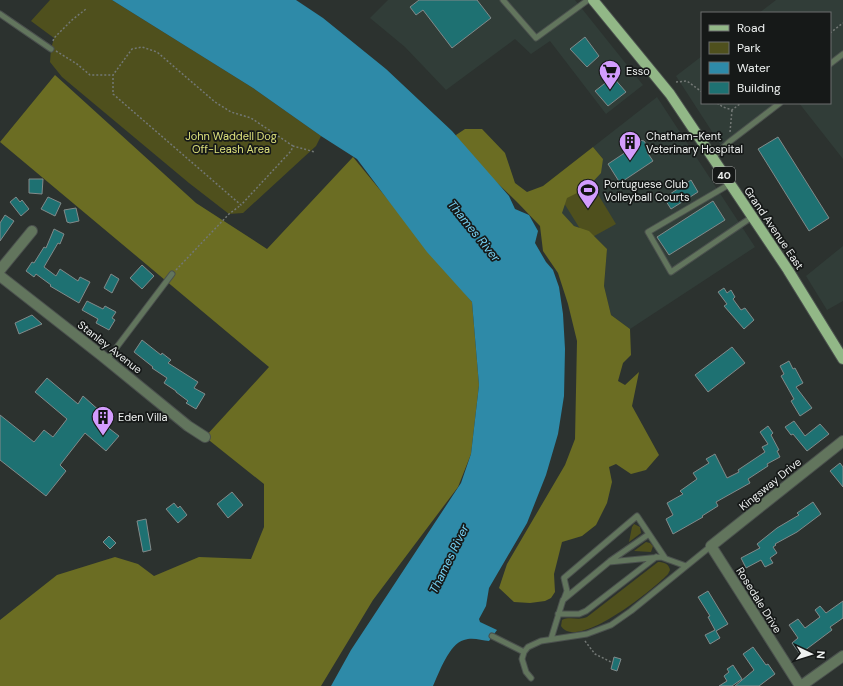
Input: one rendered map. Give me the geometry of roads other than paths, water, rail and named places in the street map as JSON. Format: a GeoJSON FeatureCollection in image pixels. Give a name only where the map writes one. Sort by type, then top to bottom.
{"type":"FeatureCollection","features":[{"type":"Feature","properties":{"kind":"main road","name":"Grand Avenue East"},"geometry":{"type":"LineString","coordinates":[[593,0],[670,94],[788,270],[843,359]]}},
{"type":"Feature","properties":{"kind":"street"},"geometry":{"type":"LineString","coordinates":[[0,270],[32,231]]}},
{"type":"Feature","properties":{"kind":"street","name":"Stanley Avenue"},"geometry":{"type":"LineString","coordinates":[[0,276],[205,437]]}},
{"type":"Feature","properties":{"kind":"street","name":"Kingsway Drive"},"geometry":{"type":"LineString","coordinates":[[711,546],[843,441]]}},
{"type":"Feature","properties":{"kind":"street","name":"Rosedale Drive"},"geometry":{"type":"LineString","coordinates":[[711,546],[801,686]]}},
{"type":"Feature","properties":{"kind":"street"},"geometry":{"type":"LineString","coordinates":[[801,686],[843,656]]}},
{"type":"Feature","properties":{"kind":"lane"},"geometry":{"type":"LineString","coordinates":[[503,0],[536,38],[588,0]]}},
{"type":"Feature","properties":{"kind":"lane"},"geometry":{"type":"LineString","coordinates":[[0,14],[51,49]]}},
{"type":"Feature","properties":{"kind":"lane"},"geometry":{"type":"LineString","coordinates":[[831,63],[843,54]]}},
{"type":"Feature","properties":{"kind":"lane"},"geometry":{"type":"LineString","coordinates":[[713,157],[729,142],[779,104]]}},
{"type":"Feature","properties":{"kind":"lane"},"geometry":{"type":"LineString","coordinates":[[730,184],[648,232],[671,272],[752,217]]}},
{"type":"Feature","properties":{"kind":"lane"},"geometry":{"type":"LineString","coordinates":[[107,360],[172,274]]}},
{"type":"Feature","properties":{"kind":"lane"},"geometry":{"type":"LineString","coordinates":[[551,639],[558,614],[567,591],[564,578],[637,516],[666,558]]}},
{"type":"Feature","properties":{"kind":"lane"},"geometry":{"type":"LineString","coordinates":[[563,600],[609,562],[649,534]]}},
{"type":"Feature","properties":{"kind":"lane"},"geometry":{"type":"LineString","coordinates":[[530,678],[523,665],[522,659],[524,652],[533,644],[551,639],[580,635],[601,629],[621,618],[711,546]]}},
{"type":"Feature","properties":{"kind":"lane"},"geometry":{"type":"LineString","coordinates":[[609,562],[661,556],[686,566]]}},
{"type":"Feature","properties":{"kind":"lane"},"geometry":{"type":"LineString","coordinates":[[558,614],[579,614],[586,611],[656,557]]}},
{"type":"Feature","properties":{"kind":"lane"},"geometry":{"type":"LineString","coordinates":[[492,636],[524,652]]}},
{"type":"Feature","properties":{"kind":"water","name":"Thames River"},"geometry":{"type":"Polygon","coordinates":[[[112,0],[296,0],[323,18],[386,69],[452,131],[509,196],[515,209],[529,215],[538,231],[535,243],[546,262],[553,270],[559,287],[563,314],[565,349],[564,396],[558,434],[546,475],[527,523],[489,588],[486,606],[479,619],[480,622],[497,630],[489,641],[476,639],[464,640],[454,647],[441,667],[433,686],[331,686],[351,650],[461,483],[471,454],[479,385],[472,302],[427,252],[357,159],[321,136],[253,88],[112,0]]]}},
{"type":"Feature","properties":{"kind":"place","name":"Esso"},"geometry":{"type":"Point","coordinates":[610,90]}},
{"type":"Feature","properties":{"kind":"place","name":"Chatham-Kent Veterinary Hospital"},"geometry":{"type":"Point","coordinates":[630,162]}},
{"type":"Feature","properties":{"kind":"place","name":"Portuguese Club Volleyball Courts"},"geometry":{"type":"Point","coordinates":[588,210]}},
{"type":"Feature","properties":{"kind":"place","name":"Eden Villa"},"geometry":{"type":"Point","coordinates":[103,436]}},
{"type":"Feature","properties":{"kind":"park label","name":"John Waddell Dog Off-Leash Area"},"geometry":{"type":"Point","coordinates":[231,142]}}]}
